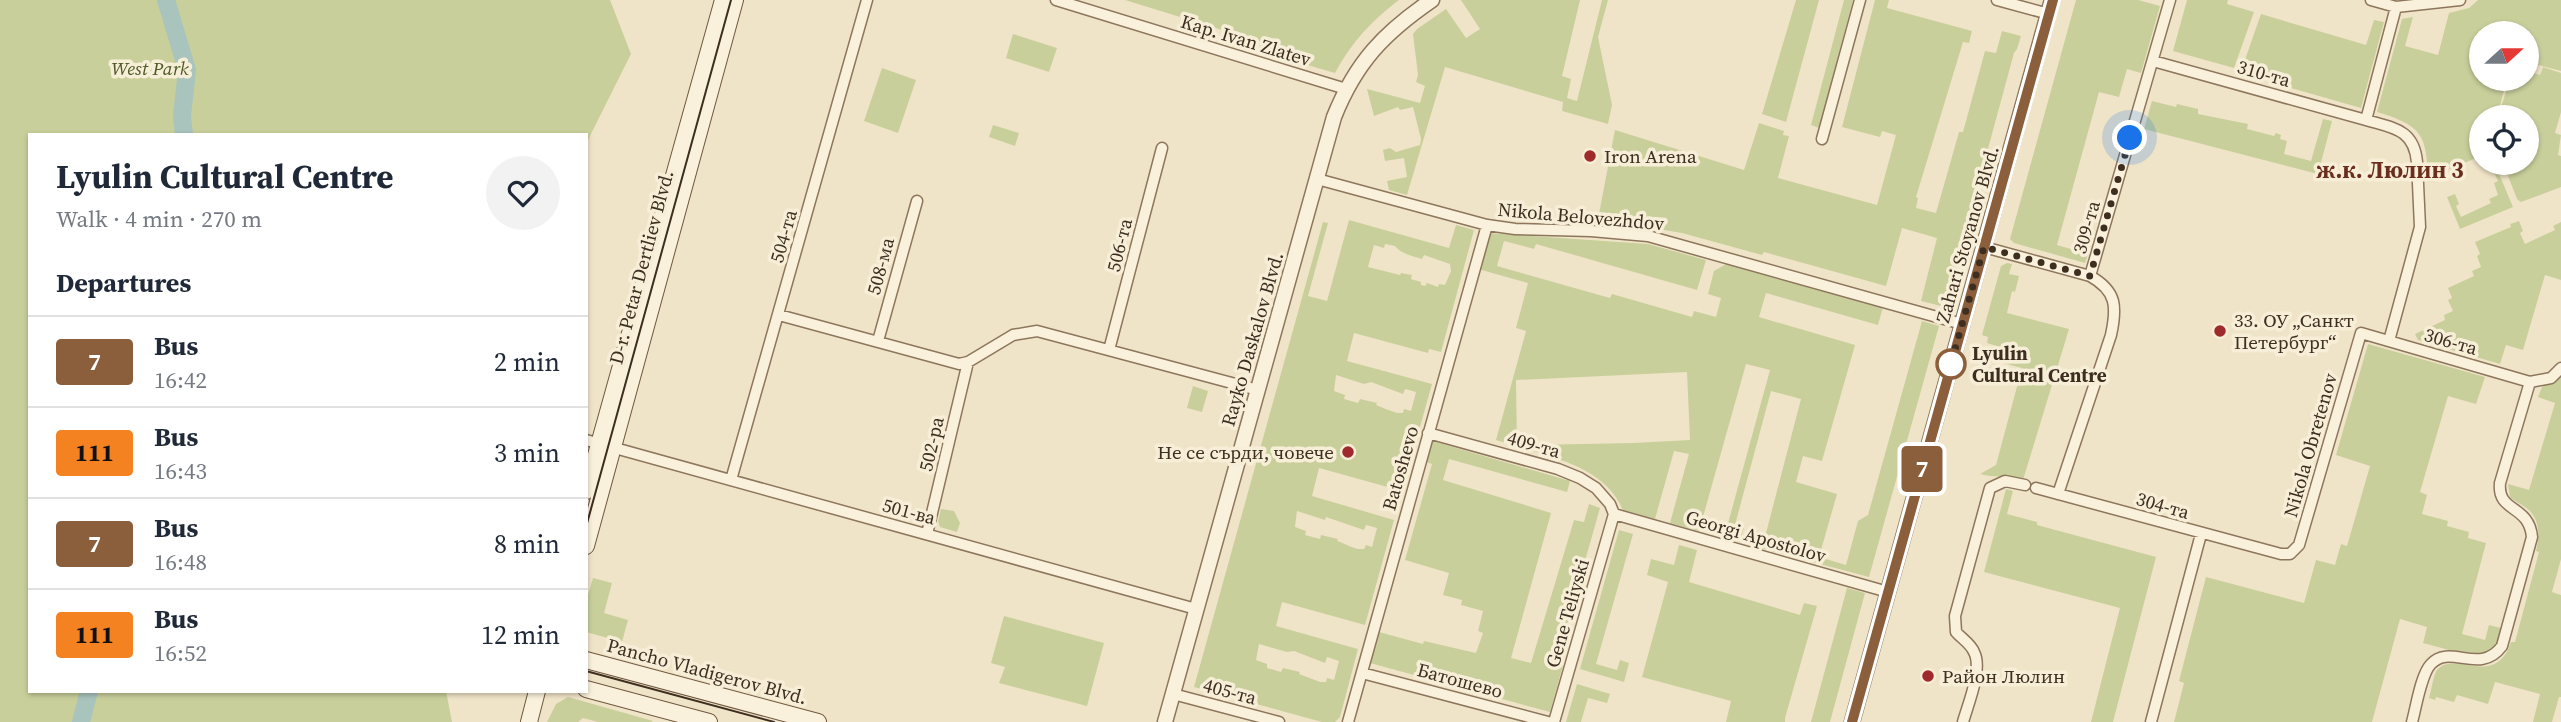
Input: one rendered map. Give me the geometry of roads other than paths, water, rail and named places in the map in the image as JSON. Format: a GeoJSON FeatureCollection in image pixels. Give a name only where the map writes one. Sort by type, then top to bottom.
{"type":"FeatureCollection","features":[{"type":"Feature","properties":{"kind":"main road","name":"D-r. Petar Dertliev Blvd."},"geometry":{"type":"LineString","coordinates":[[588,531],[600,444],[723,0]]}},
{"type":"Feature","properties":{"kind":"main road","name":"D-r. Petar Dertliev Blvd."},"geometry":{"type":"LineString","coordinates":[[588,484],[735,0]]}},
{"type":"Feature","properties":{"kind":"main road","name":"Pancho Vladigerov Blvd."},"geometry":{"type":"LineString","coordinates":[[588,661],[818,722]]}},
{"type":"Feature","properties":{"kind":"main road"},"geometry":{"type":"LineString","coordinates":[[588,690],[709,722]]}},
{"type":"Feature","properties":{"kind":"main road"},"geometry":{"type":"LineString","coordinates":[[529,722],[536,693]]}},
{"type":"Feature","properties":{"kind":"street","name":"504-та"},"geometry":{"type":"LineString","coordinates":[[732,480],[867,0]]}},
{"type":"Feature","properties":{"kind":"street","name":"Kap. Ivan Zlatev"},"geometry":{"type":"LineString","coordinates":[[1056,0],[1074,3],[1346,89]]}},
{"type":"Feature","properties":{"kind":"street","name":"Rayko Daskalov Blvd."},"geometry":{"type":"LineString","coordinates":[[1165,722],[1334,117],[1361,63],[1391,30],[1432,0]]}},
{"type":"Feature","properties":{"kind":"street"},"geometry":{"type":"LineString","coordinates":[[1822,139],[1860,0]]}},
{"type":"Feature","properties":{"kind":"street"},"geometry":{"type":"LineString","coordinates":[[1997,0],[2051,7]]}},
{"type":"Feature","properties":{"kind":"street","name":"309-та"},"geometry":{"type":"LineString","coordinates":[[2058,494],[2115,316],[2115,303],[2110,292],[2101,282],[2090,276],[2170,0]]}},
{"type":"Feature","properties":{"kind":"street"},"geometry":{"type":"LineString","coordinates":[[2371,0],[2396,7],[2460,0]]}},
{"type":"Feature","properties":{"kind":"street","name":"Zahari Stoyanov Blvd."},"geometry":{"type":"LineString","coordinates":[[1852,722],[2051,7]]}},
{"type":"Feature","properties":{"kind":"street"},"geometry":{"type":"LineString","coordinates":[[2389,341],[2420,227],[2416,151],[2407,135],[2400,130],[2366,120],[2396,7]]}},
{"type":"Feature","properties":{"kind":"street","name":"310-та"},"geometry":{"type":"LineString","coordinates":[[2153,61],[2366,120]]}},
{"type":"Feature","properties":{"kind":"street","name":"506-та"},"geometry":{"type":"LineString","coordinates":[[1109,350],[1162,148]]}},
{"type":"Feature","properties":{"kind":"street","name":"Nikola Belovezhdov"},"geometry":{"type":"LineString","coordinates":[[1317,179],[1487,225],[1648,236],[1962,324]]}},
{"type":"Feature","properties":{"kind":"street","name":"508-ма"},"geometry":{"type":"LineString","coordinates":[[878,341],[917,201]]}},
{"type":"Feature","properties":{"kind":"street","name":"Batoshevo"},"geometry":{"type":"LineString","coordinates":[[1348,722],[1487,225]]}},
{"type":"Feature","properties":{"kind":"street"},"geometry":{"type":"LineString","coordinates":[[1984,247],[2090,276]]}},
{"type":"Feature","properties":{"kind":"street"},"geometry":{"type":"LineString","coordinates":[[779,315],[960,364],[1013,335],[1037,331],[1258,390]]}},
{"type":"Feature","properties":{"kind":"street","name":"306-та"},"geometry":{"type":"LineString","coordinates":[[2361,333],[2530,382]]}},
{"type":"Feature","properties":{"kind":"street","name":"Nikola Obretenov"},"geometry":{"type":"LineString","coordinates":[[2281,554],[2290,554],[2300,545],[2361,333]]}},
{"type":"Feature","properties":{"kind":"street","name":"502-ра"},"geometry":{"type":"LineString","coordinates":[[927,534],[968,362]]}},
{"type":"Feature","properties":{"kind":"street"},"geometry":{"type":"LineString","coordinates":[[2412,722],[2431,664],[2436,659],[2448,656],[2484,660],[2497,652],[2505,639],[2532,537],[2527,518],[2508,506],[2500,490],[2530,382],[2550,378],[2561,368]]}},
{"type":"Feature","properties":{"kind":"street","name":"409-та"},"geometry":{"type":"LineString","coordinates":[[1428,433],[1558,469],[1580,478],[1596,488],[1614,514]]}},
{"type":"Feature","properties":{"kind":"street","name":"501-ва"},"geometry":{"type":"LineString","coordinates":[[600,444],[1196,609]]}},
{"type":"Feature","properties":{"kind":"street","name":"304-та"},"geometry":{"type":"LineString","coordinates":[[1963,722],[1977,669],[1977,659],[1973,649],[1956,632],[1954,621],[1988,493],[1994,484],[2011,482],[2281,554]]}},
{"type":"Feature","properties":{"kind":"street","name":"Georgi Apostolov"},"geometry":{"type":"LineString","coordinates":[[1614,514],[1888,592]]}},
{"type":"Feature","properties":{"kind":"street","name":"Gene Teliyski"},"geometry":{"type":"LineString","coordinates":[[1554,722],[1614,514]]}},
{"type":"Feature","properties":{"kind":"street"},"geometry":{"type":"LineString","coordinates":[[2151,722],[2201,534]]}},
{"type":"Feature","properties":{"kind":"street","name":"Батошево"},"geometry":{"type":"LineString","coordinates":[[1362,673],[1548,722]]}},
{"type":"Feature","properties":{"kind":"street","name":"405-та"},"geometry":{"type":"LineString","coordinates":[[1173,694],[1279,722]]}},
{"type":"Feature","properties":{"kind":"waterway"},"geometry":{"type":"LineString","coordinates":[[166,0],[187,70],[182,116],[184,133]]}},
{"type":"Feature","properties":{"kind":"waterway"},"geometry":{"type":"LineString","coordinates":[[81,722],[88,693]]}},
{"type":"Feature","properties":{"kind":"tram line"},"geometry":{"type":"LineString","coordinates":[[588,520],[731,0]]}},
{"type":"Feature","properties":{"kind":"tram line"},"geometry":{"type":"LineString","coordinates":[[588,672],[774,722]]}},
{"type":"Feature","properties":{"kind":"place","name":"Iron Arena"},"geometry":{"type":"Point","coordinates":[1590,156]}},
{"type":"Feature","properties":{"kind":"place","name":"33. ОУ „Санкт Петербург“"},"geometry":{"type":"Point","coordinates":[2220,331]}},
{"type":"Feature","properties":{"kind":"place","name":"Lyulin Cultural Centre"},"geometry":{"type":"Point","coordinates":[1951,364]}},
{"type":"Feature","properties":{"kind":"place","name":"Не се сърди, човече"},"geometry":{"type":"Point","coordinates":[1348,452]}},
{"type":"Feature","properties":{"kind":"place","name":"Район Люлин"},"geometry":{"type":"Point","coordinates":[1928,676]}},
{"type":"Feature","properties":{"kind":"district","name":"ж.к. Люлин 3"},"geometry":{"type":"Point","coordinates":[2390,170]}},
{"type":"Feature","properties":{"kind":"park label","name":"West Park"},"geometry":{"type":"Point","coordinates":[150,68]}}]}
